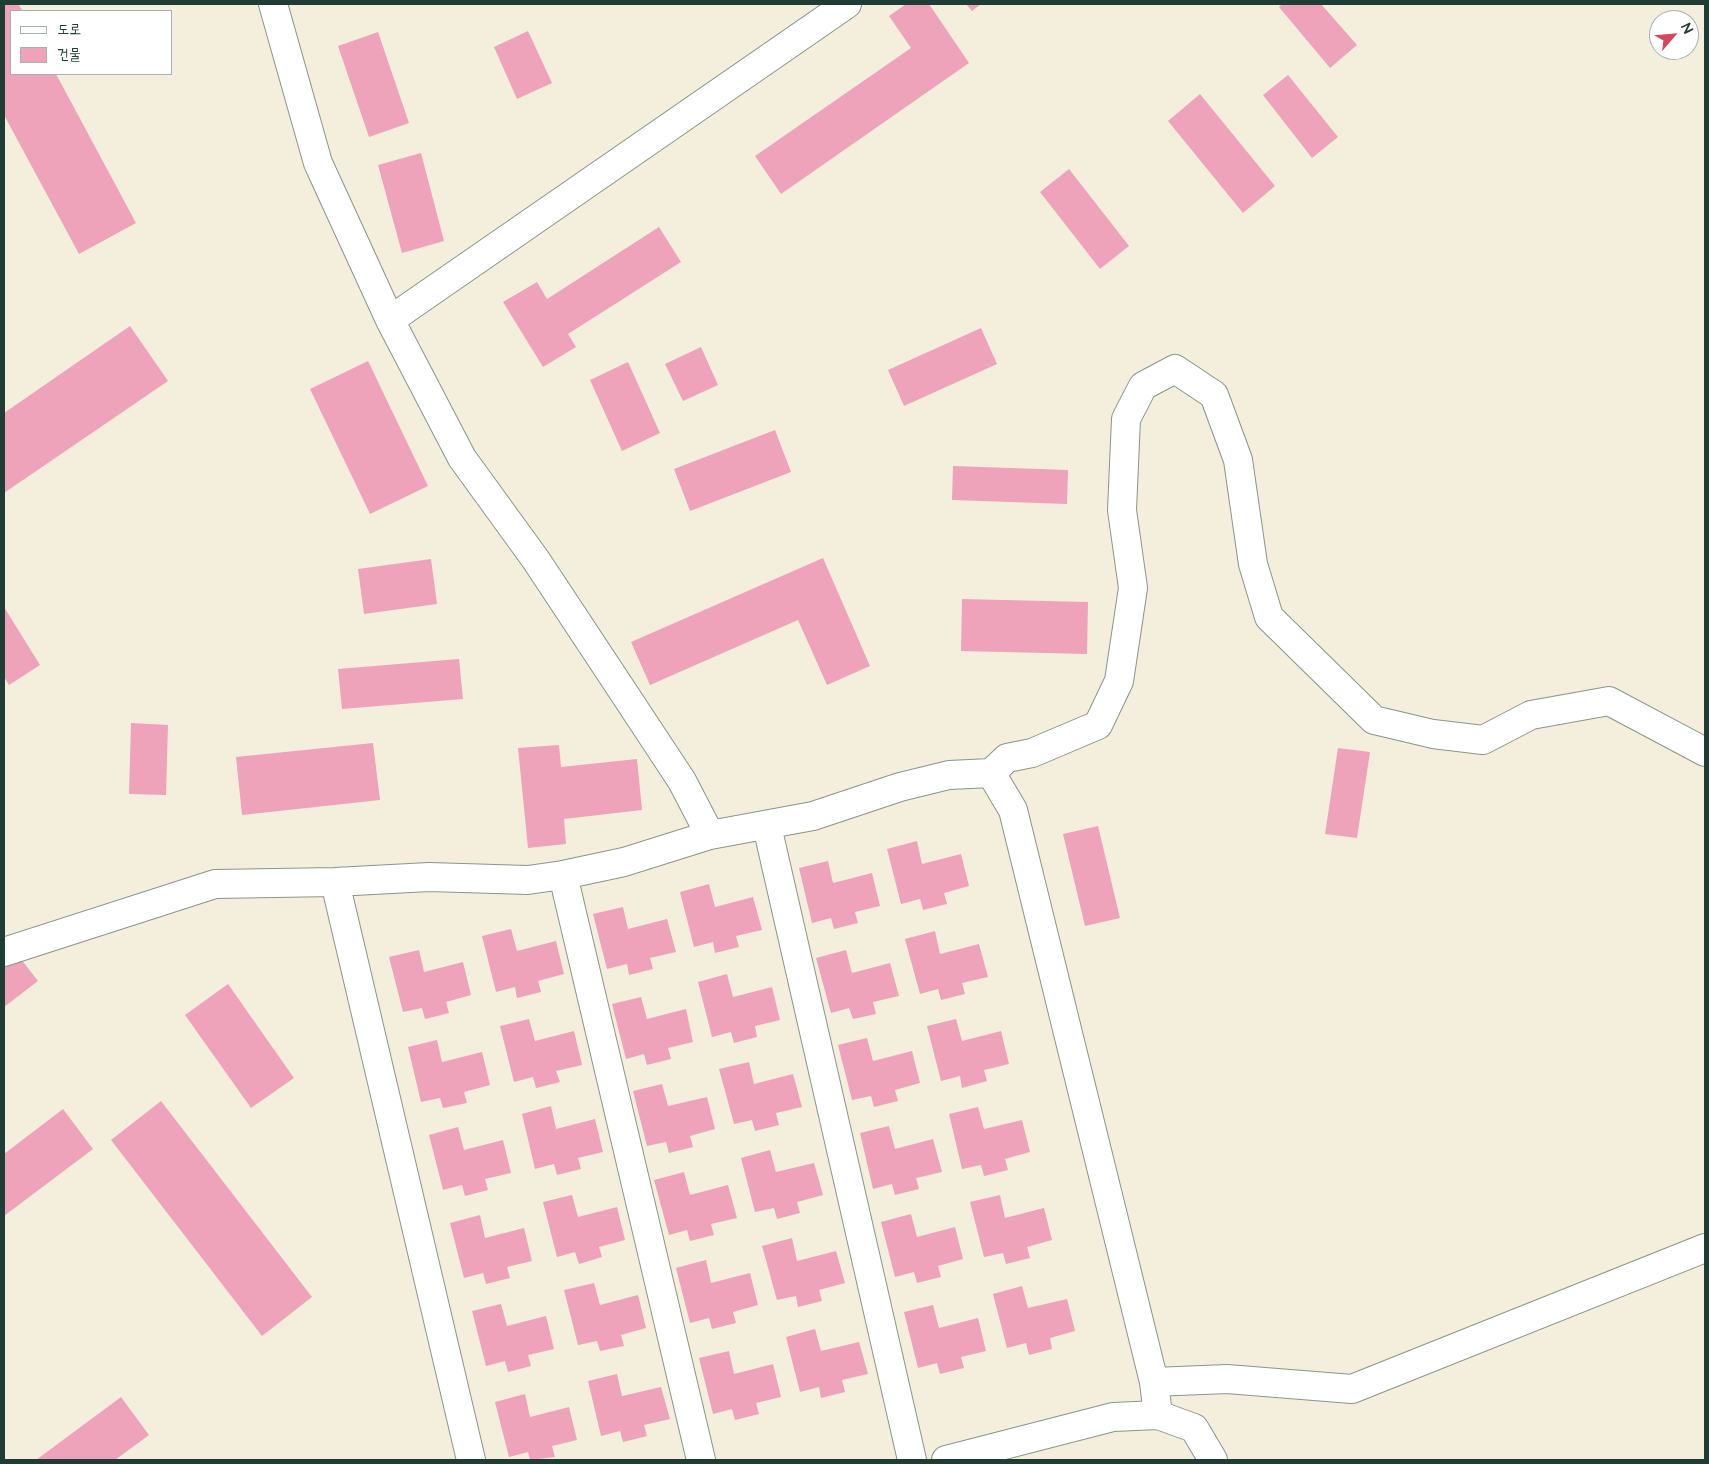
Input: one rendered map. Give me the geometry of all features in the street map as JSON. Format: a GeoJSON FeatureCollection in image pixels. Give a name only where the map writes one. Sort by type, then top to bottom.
{"type":"FeatureCollection","features":[{"type":"Feature","properties":{"kind":"street"},"geometry":{"type":"LineString","coordinates":[[273,4],[318,163],[390,320],[462,458],[536,560],[682,781],[710,835]]}},
{"type":"Feature","properties":{"kind":"street"},"geometry":{"type":"LineString","coordinates":[[390,320],[847,4]]}},
{"type":"Feature","properties":{"kind":"street"},"geometry":{"type":"LineString","coordinates":[[4,952],[215,884],[335,882],[429,877],[528,880],[563,875],[624,862],[710,835],[813,816],[900,788],[949,775],[991,773],[1007,758],[1032,753],[1098,725],[1119,681],[1133,588],[1122,510],[1126,418],[1143,386],[1175,369],[1214,395],[1238,460],[1253,564],[1270,618],[1374,720],[1433,734],[1483,740],[1530,715],[1609,701],[1705,752]]}},
{"type":"Feature","properties":{"kind":"street"},"geometry":{"type":"LineString","coordinates":[[991,773],[1012,810],[1154,1382],[1158,1415]]}},
{"type":"Feature","properties":{"kind":"street"},"geometry":{"type":"LineString","coordinates":[[767,826],[912,1460]]}},
{"type":"Feature","properties":{"kind":"street"},"geometry":{"type":"LineString","coordinates":[[563,875],[701,1460]]}},
{"type":"Feature","properties":{"kind":"street"},"geometry":{"type":"LineString","coordinates":[[335,882],[471,1460]]}},
{"type":"Feature","properties":{"kind":"street"},"geometry":{"type":"LineString","coordinates":[[1154,1382],[1226,1379],[1352,1389],[1705,1248]]}},
{"type":"Feature","properties":{"kind":"street"},"geometry":{"type":"LineString","coordinates":[[946,1460],[1114,1417],[1158,1415],[1194,1428],[1213,1460]]}},
{"type":"Feature","properties":{"kind":"building"},"geometry":{"type":"Polygon","coordinates":[[[4,4],[18,4],[22,10],[10,10],[10,75],[57,75],[136,223],[79,254],[4,115],[4,4]]]}},
{"type":"Feature","properties":{"kind":"building"},"geometry":{"type":"Polygon","coordinates":[[[906,4],[929,4],[969,63],[781,194],[755,156],[911,48],[889,16],[906,4]]]}},
{"type":"Feature","properties":{"kind":"building"},"geometry":{"type":"Polygon","coordinates":[[[966,4],[981,4],[972,11],[966,4]]]}},
{"type":"Feature","properties":{"kind":"building"},"geometry":{"type":"Polygon","coordinates":[[[1282,4],[1321,4],[1357,45],[1330,68],[1279,7],[1282,4]]]}},
{"type":"Feature","properties":{"kind":"building"},"geometry":{"type":"Polygon","coordinates":[[[528,31],[552,83],[517,99],[494,47],[528,31]]]}},
{"type":"Feature","properties":{"kind":"building"},"geometry":{"type":"Polygon","coordinates":[[[378,32],[409,123],[369,137],[338,46],[378,32]]]}},
{"type":"Feature","properties":{"kind":"building"},"geometry":{"type":"Polygon","coordinates":[[[1288,75],[1338,137],[1312,158],[1263,95],[1288,75]]]}},
{"type":"Feature","properties":{"kind":"building"},"geometry":{"type":"Polygon","coordinates":[[[1200,94],[1275,186],[1243,213],[1168,121],[1200,94]]]}},
{"type":"Feature","properties":{"kind":"building"},"geometry":{"type":"Polygon","coordinates":[[[421,153],[444,241],[402,253],[378,165],[421,153]]]}},
{"type":"Feature","properties":{"kind":"building"},"geometry":{"type":"Polygon","coordinates":[[[1069,169],[1129,246],[1100,269],[1040,192],[1069,169]]]}},
{"type":"Feature","properties":{"kind":"building"},"geometry":{"type":"Polygon","coordinates":[[[659,227],[681,262],[568,334],[576,347],[543,367],[503,302],[537,282],[547,299],[659,227]]]}},
{"type":"Feature","properties":{"kind":"building"},"geometry":{"type":"Polygon","coordinates":[[[130,326],[168,381],[4,493],[4,413],[130,326]]]}},
{"type":"Feature","properties":{"kind":"building"},"geometry":{"type":"Polygon","coordinates":[[[981,328],[997,364],[904,406],[888,370],[981,328]]]}},
{"type":"Feature","properties":{"kind":"building"},"geometry":{"type":"Polygon","coordinates":[[[701,347],[718,385],[683,401],[665,364],[701,347]]]}},
{"type":"Feature","properties":{"kind":"building"},"geometry":{"type":"Polygon","coordinates":[[[368,361],[428,486],[370,514],[310,389],[368,361]]]}},
{"type":"Feature","properties":{"kind":"building"},"geometry":{"type":"Polygon","coordinates":[[[628,362],[660,433],[622,451],[590,380],[628,362]]]}},
{"type":"Feature","properties":{"kind":"building"},"geometry":{"type":"Polygon","coordinates":[[[775,430],[791,472],[690,511],[674,469],[775,430]]]}},
{"type":"Feature","properties":{"kind":"building"},"geometry":{"type":"Polygon","coordinates":[[[953,466],[1068,470],[1067,504],[952,500],[953,466]]]}},
{"type":"Feature","properties":{"kind":"building"},"geometry":{"type":"Polygon","coordinates":[[[823,558],[870,666],[827,685],[798,620],[650,685],[631,642],[823,558]]]}},
{"type":"Feature","properties":{"kind":"building"},"geometry":{"type":"Polygon","coordinates":[[[431,559],[437,604],[364,614],[358,569],[431,559]]]}},
{"type":"Feature","properties":{"kind":"building"},"geometry":{"type":"Polygon","coordinates":[[[962,599],[1088,602],[1087,654],[961,651],[962,599]]]}},
{"type":"Feature","properties":{"kind":"building"},"geometry":{"type":"Polygon","coordinates":[[[4,607],[40,665],[9,685],[4,677],[4,607]]]}},
{"type":"Feature","properties":{"kind":"building"},"geometry":{"type":"Polygon","coordinates":[[[459,659],[463,699],[342,709],[338,669],[459,659]]]}},
{"type":"Feature","properties":{"kind":"building"},"geometry":{"type":"Polygon","coordinates":[[[131,723],[168,725],[166,795],[129,794],[131,723]]]}},
{"type":"Feature","properties":{"kind":"building"},"geometry":{"type":"Polygon","coordinates":[[[373,743],[380,800],[242,815],[236,757],[373,743]]]}},
{"type":"Feature","properties":{"kind":"building"},"geometry":{"type":"Polygon","coordinates":[[[559,745],[561,767],[637,759],[642,810],[564,819],[566,844],[528,848],[518,748],[559,745]]]}},
{"type":"Feature","properties":{"kind":"building"},"geometry":{"type":"Polygon","coordinates":[[[1338,748],[1370,752],[1357,838],[1325,834],[1338,748]]]}},
{"type":"Feature","properties":{"kind":"building"},"geometry":{"type":"Polygon","coordinates":[[[1098,826],[1120,918],[1085,926],[1063,834],[1098,826]]]}},
{"type":"Feature","properties":{"kind":"building"},"geometry":{"type":"Polygon","coordinates":[[[917,841],[922,864],[961,854],[969,886],[944,893],[947,904],[923,910],[920,899],[901,904],[887,849],[917,841]]]}},
{"type":"Feature","properties":{"kind":"building"},"geometry":{"type":"Polygon","coordinates":[[[828,861],[833,883],[872,873],[880,906],[855,912],[858,923],[834,929],[831,918],[812,923],[799,868],[828,861]]]}},
{"type":"Feature","properties":{"kind":"building"},"geometry":{"type":"Polygon","coordinates":[[[709,884],[715,907],[753,897],[762,930],[736,936],[739,947],[715,953],[713,942],[694,947],[680,892],[709,884]]]}},
{"type":"Feature","properties":{"kind":"building"},"geometry":{"type":"Polygon","coordinates":[[[623,907],[628,929],[667,919],[676,952],[650,958],[653,969],[629,975],[627,964],[607,969],[593,914],[623,907]]]}},
{"type":"Feature","properties":{"kind":"building"},"geometry":{"type":"Polygon","coordinates":[[[511,929],[517,951],[556,941],[564,974],[538,981],[541,992],[517,998],[515,987],[496,992],[482,936],[511,929]]]}},
{"type":"Feature","properties":{"kind":"building"},"geometry":{"type":"Polygon","coordinates":[[[935,931],[940,954],[979,944],[988,977],[962,983],[965,994],[941,1000],[938,989],[920,994],[905,939],[935,931]]]}},
{"type":"Feature","properties":{"kind":"building"},"geometry":{"type":"Polygon","coordinates":[[[419,950],[424,972],[463,962],[471,995],[446,1002],[449,1013],[425,1019],[422,1008],[403,1012],[389,957],[419,950]]]}},
{"type":"Feature","properties":{"kind":"building"},"geometry":{"type":"Polygon","coordinates":[[[846,950],[852,973],[890,963],[899,996],[873,1002],[876,1014],[853,1019],[849,1008],[831,1013],[816,958],[846,950]]]}},
{"type":"Feature","properties":{"kind":"building"},"geometry":{"type":"Polygon","coordinates":[[[17,954],[38,981],[4,1007],[4,965],[17,954]]]}},
{"type":"Feature","properties":{"kind":"building"},"geometry":{"type":"Polygon","coordinates":[[[727,974],[733,997],[772,987],[780,1020],[755,1026],[757,1037],[734,1043],[731,1032],[712,1037],[698,982],[727,974]]]}},
{"type":"Feature","properties":{"kind":"building"},"geometry":{"type":"Polygon","coordinates":[[[228,984],[294,1078],[251,1108],[185,1015],[228,984]]]}},
{"type":"Feature","properties":{"kind":"building"},"geometry":{"type":"Polygon","coordinates":[[[641,997],[647,1019],[686,1009],[693,1042],[668,1048],[671,1059],[647,1065],[644,1054],[626,1059],[612,1004],[641,997]]]}},
{"type":"Feature","properties":{"kind":"building"},"geometry":{"type":"Polygon","coordinates":[[[529,1019],[535,1041],[574,1031],[582,1065],[556,1071],[560,1082],[536,1088],[533,1077],[514,1082],[500,1026],[529,1019]]]}},
{"type":"Feature","properties":{"kind":"building"},"geometry":{"type":"Polygon","coordinates":[[[956,1019],[962,1041],[1001,1031],[1009,1064],[984,1070],[987,1081],[962,1088],[960,1076],[941,1081],[927,1026],[956,1019]]]}},
{"type":"Feature","properties":{"kind":"building"},"geometry":{"type":"Polygon","coordinates":[[[867,1038],[873,1061],[912,1051],[920,1083],[895,1090],[898,1101],[874,1107],[871,1096],[852,1100],[838,1045],[867,1038]]]}},
{"type":"Feature","properties":{"kind":"building"},"geometry":{"type":"Polygon","coordinates":[[[437,1040],[442,1062],[482,1052],[490,1085],[464,1092],[467,1103],[443,1108],[440,1098],[421,1102],[408,1047],[437,1040]]]}},
{"type":"Feature","properties":{"kind":"building"},"geometry":{"type":"Polygon","coordinates":[[[749,1062],[754,1084],[793,1074],[802,1107],[776,1113],[779,1125],[755,1131],[752,1120],[734,1124],[719,1069],[749,1062]]]}},
{"type":"Feature","properties":{"kind":"building"},"geometry":{"type":"Polygon","coordinates":[[[662,1084],[668,1106],[707,1097],[715,1129],[690,1136],[693,1147],[669,1153],[666,1142],[647,1146],[633,1091],[662,1084]]]}},
{"type":"Feature","properties":{"kind":"building"},"geometry":{"type":"Polygon","coordinates":[[[161,1101],[312,1297],[262,1336],[111,1140],[161,1101]]]}},
{"type":"Feature","properties":{"kind":"building"},"geometry":{"type":"Polygon","coordinates":[[[551,1106],[556,1129],[595,1119],[603,1152],[578,1158],[581,1169],[557,1175],[554,1164],[535,1169],[522,1114],[551,1106]]]}},
{"type":"Feature","properties":{"kind":"building"},"geometry":{"type":"Polygon","coordinates":[[[978,1107],[984,1129],[1022,1120],[1030,1152],[1005,1159],[1008,1170],[984,1176],[981,1165],[962,1169],[949,1114],[978,1107]]]}},
{"type":"Feature","properties":{"kind":"building"},"geometry":{"type":"Polygon","coordinates":[[[63,1109],[93,1149],[4,1216],[4,1154],[63,1109]]]}},
{"type":"Feature","properties":{"kind":"building"},"geometry":{"type":"Polygon","coordinates":[[[889,1126],[895,1149],[933,1139],[942,1172],[916,1178],[919,1189],[895,1195],[892,1184],[873,1189],[860,1133],[889,1126]]]}},
{"type":"Feature","properties":{"kind":"building"},"geometry":{"type":"Polygon","coordinates":[[[458,1127],[464,1150],[503,1140],[511,1173],[485,1179],[488,1190],[465,1196],[462,1185],[443,1190],[429,1135],[458,1127]]]}},
{"type":"Feature","properties":{"kind":"building"},"geometry":{"type":"Polygon","coordinates":[[[770,1150],[776,1172],[814,1163],[823,1195],[797,1202],[800,1213],[777,1219],[774,1208],[755,1212],[741,1158],[770,1150]]]}},
{"type":"Feature","properties":{"kind":"building"},"geometry":{"type":"Polygon","coordinates":[[[684,1172],[690,1195],[728,1185],[737,1218],[711,1224],[714,1235],[690,1241],[687,1230],[669,1235],[654,1180],[684,1172]]]}},
{"type":"Feature","properties":{"kind":"building"},"geometry":{"type":"Polygon","coordinates":[[[572,1195],[578,1217],[617,1207],[625,1240],[599,1247],[602,1257],[579,1264],[575,1252],[557,1257],[543,1202],[572,1195]]]}},
{"type":"Feature","properties":{"kind":"building"},"geometry":{"type":"Polygon","coordinates":[[[1000,1195],[1005,1218],[1044,1208],[1052,1240],[1027,1247],[1030,1258],[1006,1264],[1003,1253],[984,1257],[970,1202],[1000,1195]]]}},
{"type":"Feature","properties":{"kind":"building"},"geometry":{"type":"Polygon","coordinates":[[[911,1214],[917,1237],[955,1227],[963,1259],[938,1266],[941,1277],[917,1283],[914,1272],[895,1277],[881,1222],[911,1214]]]}},
{"type":"Feature","properties":{"kind":"building"},"geometry":{"type":"Polygon","coordinates":[[[480,1215],[485,1238],[524,1228],[532,1261],[507,1267],[510,1278],[486,1284],[483,1273],[464,1278],[450,1223],[480,1215]]]}},
{"type":"Feature","properties":{"kind":"building"},"geometry":{"type":"Polygon","coordinates":[[[792,1238],[797,1261],[836,1251],[845,1283],[819,1290],[822,1301],[798,1307],[796,1296],[777,1300],[762,1246],[792,1238]]]}},
{"type":"Feature","properties":{"kind":"building"},"geometry":{"type":"Polygon","coordinates":[[[706,1260],[711,1283],[750,1273],[758,1305],[733,1312],[736,1323],[712,1329],[709,1318],[690,1323],[676,1268],[706,1260]]]}},
{"type":"Feature","properties":{"kind":"building"},"geometry":{"type":"Polygon","coordinates":[[[594,1283],[600,1305],[638,1295],[646,1328],[621,1335],[624,1346],[600,1351],[597,1341],[578,1345],[564,1290],[594,1283]]]}},
{"type":"Feature","properties":{"kind":"building"},"geometry":{"type":"Polygon","coordinates":[[[1022,1286],[1028,1308],[1067,1299],[1075,1331],[1050,1338],[1052,1349],[1029,1355],[1026,1343],[1007,1348],[993,1294],[1022,1286]]]}},
{"type":"Feature","properties":{"kind":"building"},"geometry":{"type":"Polygon","coordinates":[[[501,1304],[507,1326],[546,1316],[554,1349],[528,1355],[531,1366],[508,1372],[505,1361],[486,1366],[472,1311],[501,1304]]]}},
{"type":"Feature","properties":{"kind":"building"},"geometry":{"type":"Polygon","coordinates":[[[933,1305],[939,1328],[978,1318],[986,1351],[961,1357],[964,1368],[940,1374],[937,1363],[918,1368],[904,1312],[933,1305]]]}},
{"type":"Feature","properties":{"kind":"building"},"geometry":{"type":"Polygon","coordinates":[[[815,1329],[821,1351],[859,1342],[868,1374],[842,1380],[845,1392],[821,1398],[819,1387],[800,1392],[786,1337],[815,1329]]]}},
{"type":"Feature","properties":{"kind":"building"},"geometry":{"type":"Polygon","coordinates":[[[729,1351],[734,1374],[773,1364],[781,1397],[756,1403],[759,1414],[735,1420],[732,1409],[713,1414],[699,1358],[729,1351]]]}},
{"type":"Feature","properties":{"kind":"building"},"geometry":{"type":"Polygon","coordinates":[[[617,1374],[622,1396],[661,1387],[670,1419],[644,1425],[647,1436],[623,1442],[620,1431],[601,1436],[588,1381],[617,1374]]]}},
{"type":"Feature","properties":{"kind":"building"},"geometry":{"type":"Polygon","coordinates":[[[525,1394],[530,1417],[569,1407],[577,1440],[552,1446],[555,1457],[530,1460],[528,1452],[509,1457],[495,1402],[525,1394]]]}},
{"type":"Feature","properties":{"kind":"building"},"geometry":{"type":"Polygon","coordinates":[[[121,1397],[149,1435],[115,1460],[36,1460],[121,1397]]]}}]}
